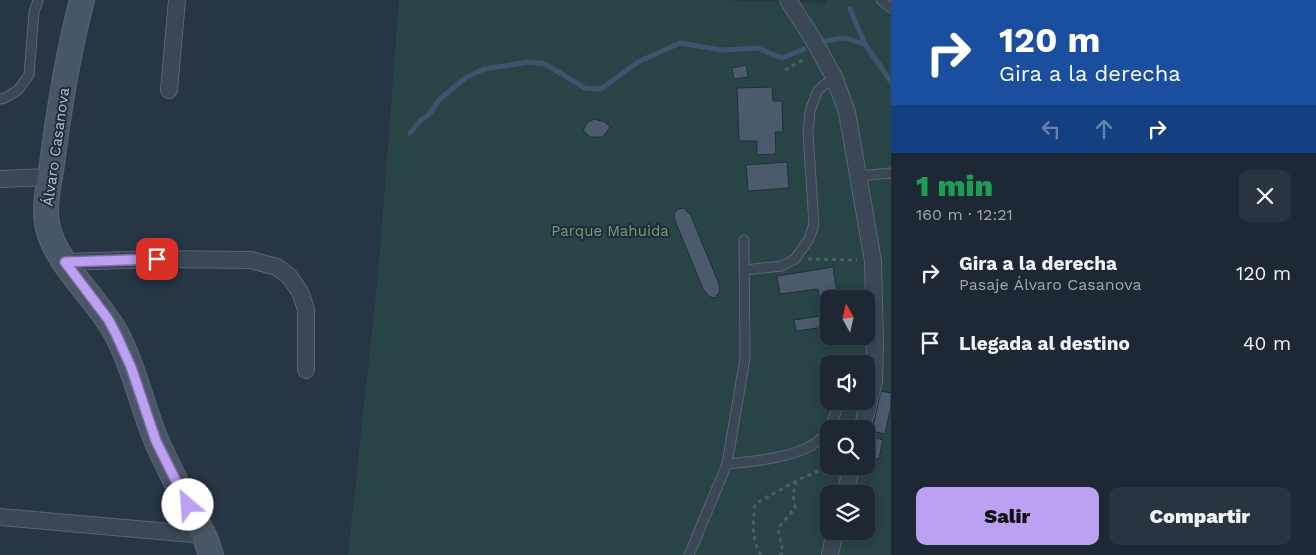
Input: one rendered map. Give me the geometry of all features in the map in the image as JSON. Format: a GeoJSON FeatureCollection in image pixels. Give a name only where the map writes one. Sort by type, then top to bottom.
{"type":"FeatureCollection","features":[{"type":"Feature","properties":{"kind":"street","name":"Álvaro Casanova"},"geometry":{"type":"LineString","coordinates":[[82,0],[74,30],[50,177],[47,222],[51,238],[65,262],[108,319],[116,334],[131,367],[156,441],[207,545]]}},
{"type":"Feature","properties":{"kind":"street"},"geometry":{"type":"LineString","coordinates":[[169,90],[177,0]]}},
{"type":"Feature","properties":{"kind":"street"},"geometry":{"type":"LineString","coordinates":[[788,0],[834,77],[848,112],[873,261],[875,342],[873,355]]}},
{"type":"Feature","properties":{"kind":"street"},"geometry":{"type":"LineString","coordinates":[[0,179],[50,177]]}},
{"type":"Feature","properties":{"kind":"street"},"geometry":{"type":"LineString","coordinates":[[65,262],[157,259],[251,260],[277,267],[289,276],[300,292],[306,309],[306,370]]}},
{"type":"Feature","properties":{"kind":"street"},"geometry":{"type":"LineString","coordinates":[[0,517],[207,545]]}},
{"type":"Feature","properties":{"kind":"street"},"geometry":{"type":"LineString","coordinates":[[830,555],[833,540]]}},
{"type":"Feature","properties":{"kind":"lane"},"geometry":{"type":"LineString","coordinates":[[0,99],[18,90],[29,75],[34,12],[38,0]]}},
{"type":"Feature","properties":{"kind":"lane"},"geometry":{"type":"LineString","coordinates":[[881,0],[891,8]]}},
{"type":"Feature","properties":{"kind":"lane"},"geometry":{"type":"LineString","coordinates":[[744,270],[782,266],[795,259],[809,239],[814,224],[808,132],[810,111],[818,90],[834,77]]}},
{"type":"Feature","properties":{"kind":"lane"},"geometry":{"type":"LineString","coordinates":[[858,176],[891,173]]}},
{"type":"Feature","properties":{"kind":"lane"},"geometry":{"type":"LineString","coordinates":[[689,555],[727,464],[744,358],[744,240]]}},
{"type":"Feature","properties":{"kind":"lane"},"geometry":{"type":"LineString","coordinates":[[727,464],[756,461],[807,448],[823,436],[837,410]]}},
{"type":"Feature","properties":{"kind":"path"},"geometry":{"type":"LineString","coordinates":[[785,70],[819,50]]}},
{"type":"Feature","properties":{"kind":"path"},"geometry":{"type":"LineString","coordinates":[[795,259],[873,261]]}},
{"type":"Feature","properties":{"kind":"path"},"geometry":{"type":"LineString","coordinates":[[761,555],[756,546],[753,524],[755,504],[820,470]]}},
{"type":"Feature","properties":{"kind":"path"},"geometry":{"type":"LineString","coordinates":[[779,555],[783,553],[778,528],[796,508],[793,494],[796,481]]}},
{"type":"Feature","properties":{"kind":"green space","name":"Parque Mahuida"},"geometry":{"type":"Polygon","coordinates":[[[399,0],[715,0],[826,3],[826,0],[891,0],[891,555],[348,555],[379,265],[399,0]]]}},
{"type":"Feature","properties":{"kind":"building"},"geometry":{"type":"Polygon","coordinates":[[[746,65],[748,77],[734,79],[732,68],[746,65]]]}},
{"type":"Feature","properties":{"kind":"building"},"geometry":{"type":"Polygon","coordinates":[[[772,87],[773,101],[782,101],[783,132],[775,132],[776,154],[757,155],[757,141],[739,141],[737,88],[772,87]]]}},
{"type":"Feature","properties":{"kind":"building"},"geometry":{"type":"Polygon","coordinates":[[[594,119],[605,122],[610,127],[603,137],[590,137],[583,130],[587,123],[594,119]]]}},
{"type":"Feature","properties":{"kind":"building"},"geometry":{"type":"Polygon","coordinates":[[[787,162],[789,188],[748,191],[746,165],[787,162]]]}},
{"type":"Feature","properties":{"kind":"building"},"geometry":{"type":"Polygon","coordinates":[[[684,208],[691,216],[719,284],[720,291],[715,298],[709,296],[703,289],[676,223],[675,212],[678,209],[684,208]]]}},
{"type":"Feature","properties":{"kind":"building"},"geometry":{"type":"Polygon","coordinates":[[[833,267],[837,290],[820,290],[820,302],[818,289],[780,294],[777,276],[833,267]]]}},
{"type":"Feature","properties":{"kind":"building"},"geometry":{"type":"Polygon","coordinates":[[[820,316],[820,328],[796,331],[794,320],[820,316]]]}},
{"type":"Feature","properties":{"kind":"building"},"geometry":{"type":"Polygon","coordinates":[[[881,391],[891,393],[891,406],[885,434],[875,432],[874,420],[881,391]]]}},
{"type":"Feature","properties":{"kind":"building"},"geometry":{"type":"Polygon","coordinates":[[[875,438],[883,440],[879,459],[875,458],[875,438]]]}},
{"type":"Feature","properties":{"kind":"waterway"},"geometry":{"type":"LineString","coordinates":[[850,9],[865,44],[891,82]]}},
{"type":"Feature","properties":{"kind":"waterway"},"geometry":{"type":"LineString","coordinates":[[824,41],[844,38],[865,44]]}},
{"type":"Feature","properties":{"kind":"waterway"},"geometry":{"type":"LineString","coordinates":[[410,133],[421,120],[428,116],[439,100],[465,78],[484,69],[529,62],[545,64],[585,88],[601,89],[638,62],[680,43],[721,50],[757,48],[782,58],[804,49]]}},
{"type":"Feature","properties":{"kind":"route"},"geometry":{"type":"LineString","coordinates":[[157,259],[65,262],[108,319],[116,334],[131,367],[156,441],[188,505]]}}]}
